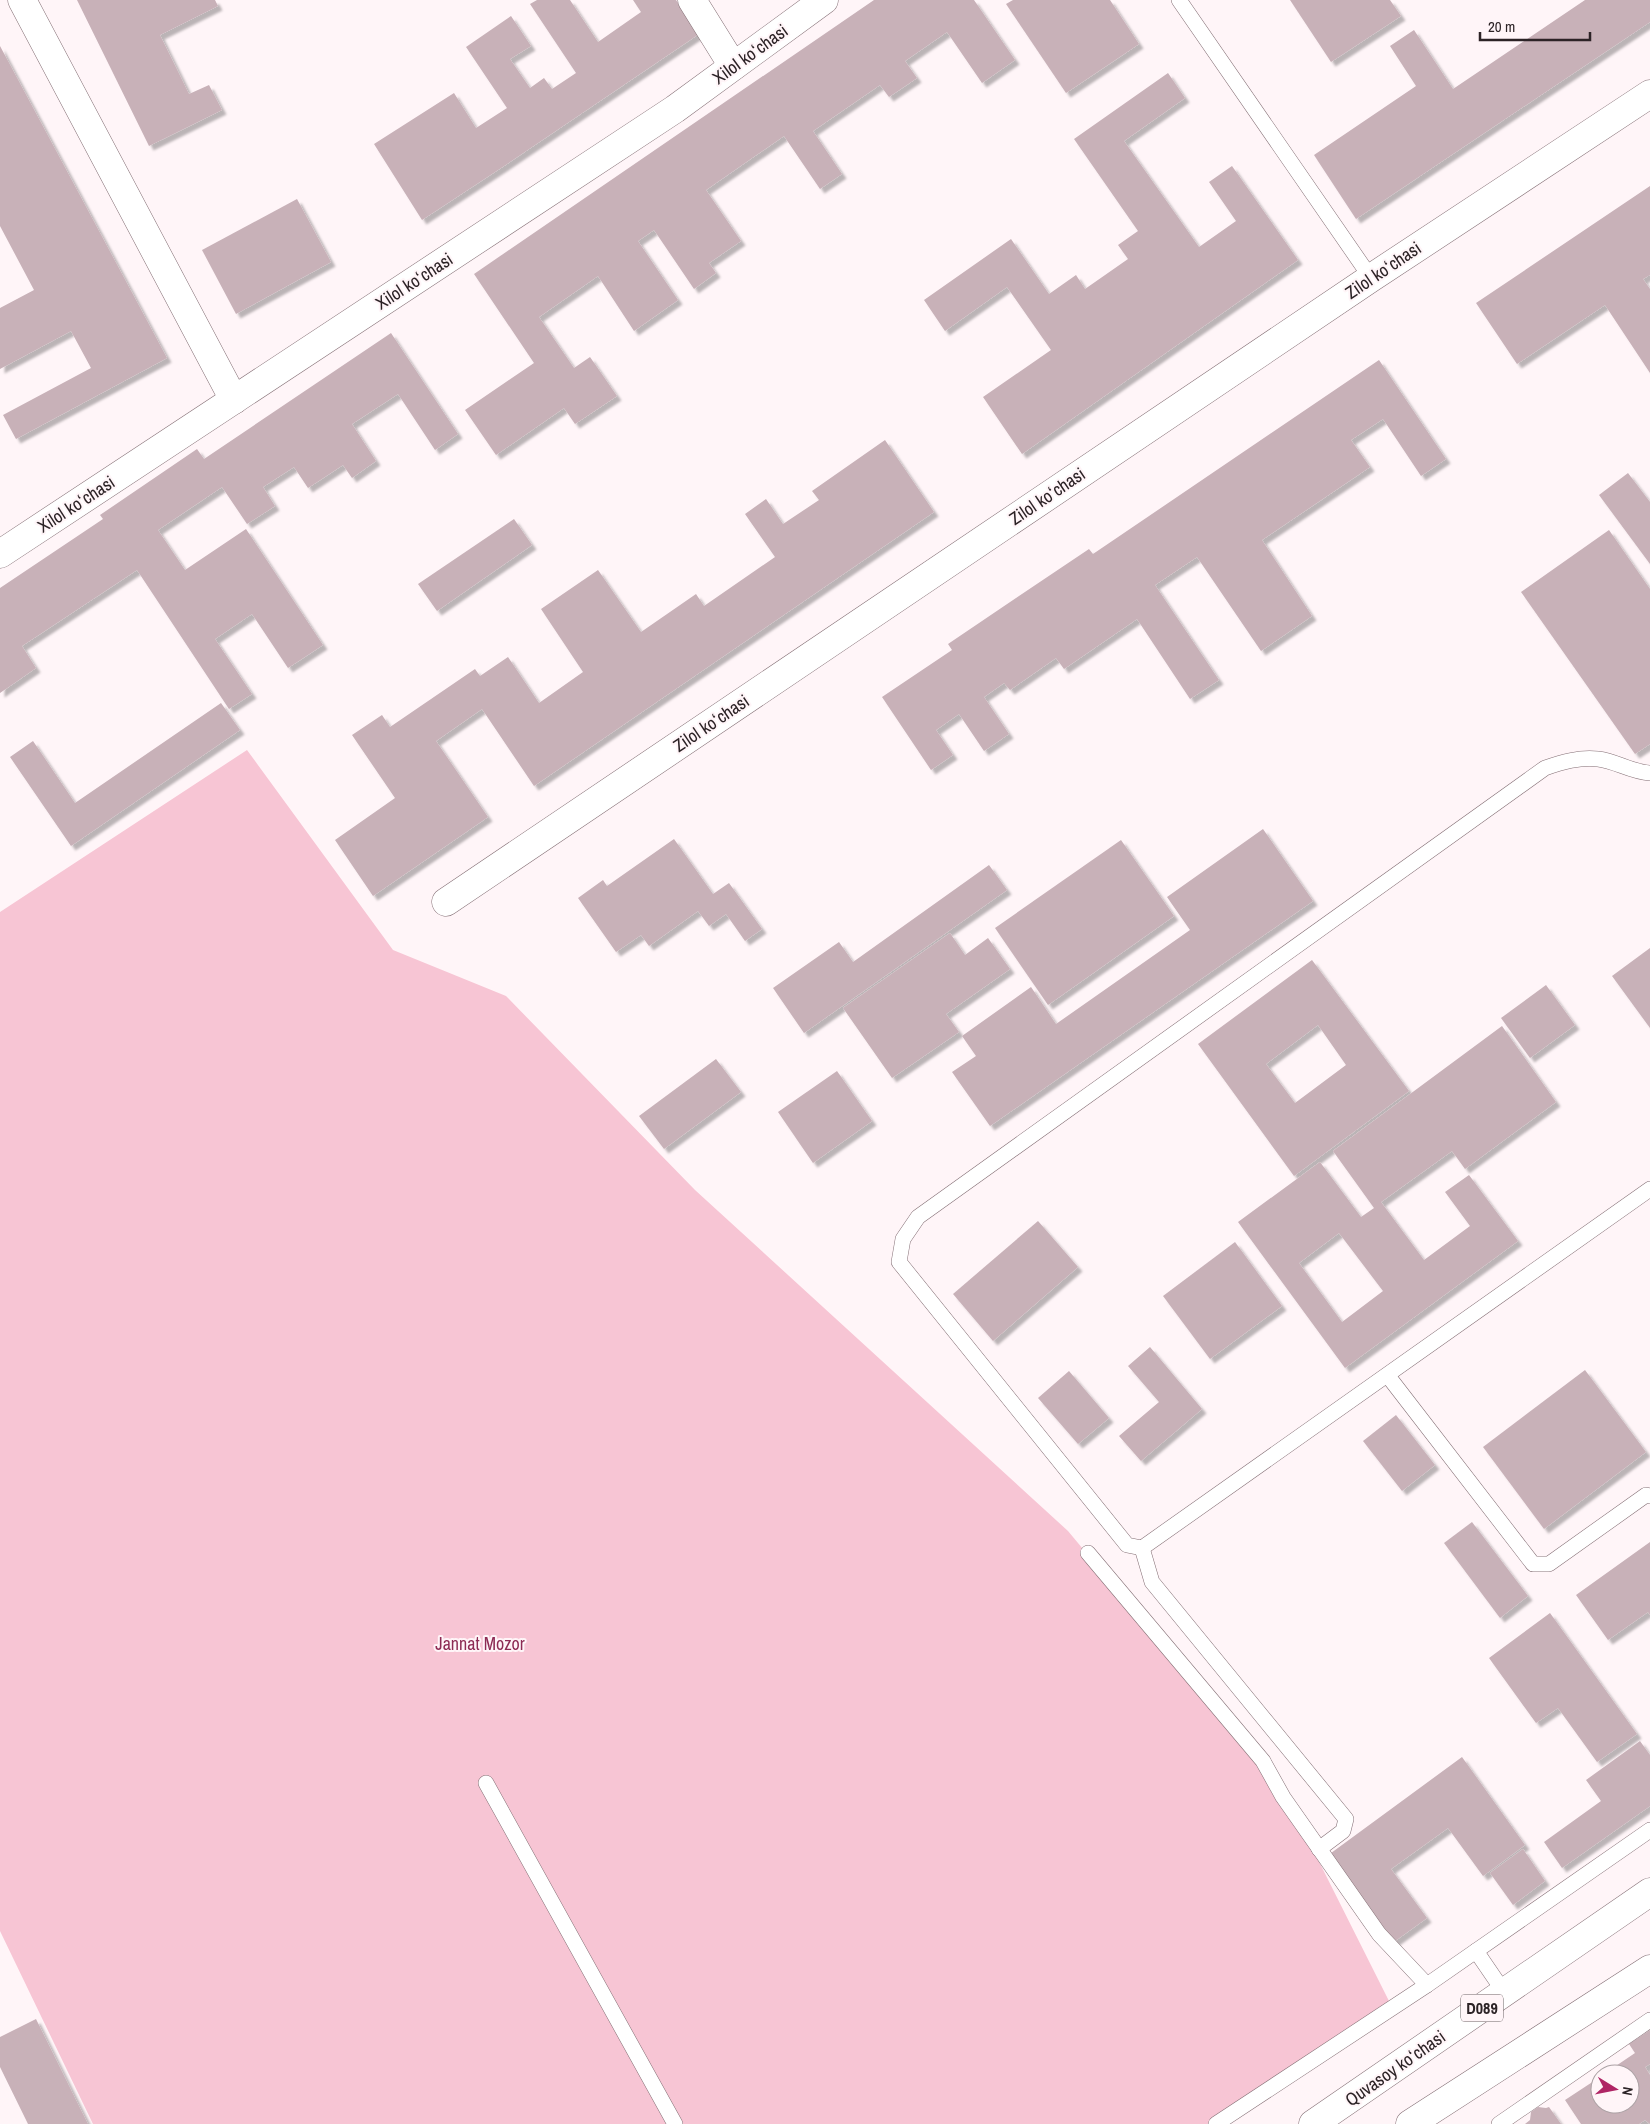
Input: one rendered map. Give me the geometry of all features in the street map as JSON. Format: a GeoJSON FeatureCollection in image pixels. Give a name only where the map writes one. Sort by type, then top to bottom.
{"type":"FeatureCollection","features":[{"type":"Feature","properties":{"kind":"street"},"geometry":{"type":"LineString","coordinates":[[22,0],[234,400]]}},
{"type":"Feature","properties":{"kind":"street"},"geometry":{"type":"LineString","coordinates":[[692,0],[733,66]]}},
{"type":"Feature","properties":{"kind":"street","name":"Xilol koʻchasi"},"geometry":{"type":"LineString","coordinates":[[0,554],[675,109],[824,0]]}},
{"type":"Feature","properties":{"kind":"street","name":"Zilol koʻchasi"},"geometry":{"type":"LineString","coordinates":[[446,902],[1371,278],[1650,94]]}},
{"type":"Feature","properties":{"kind":"street","name":"Quvasoy koʻchasi"},"geometry":{"type":"LineString","coordinates":[[1313,2124],[1650,1892]]}},
{"type":"Feature","properties":{"kind":"street"},"geometry":{"type":"LineString","coordinates":[[1410,2124],[1650,1969]]}},
{"type":"Feature","properties":{"kind":"lane"},"geometry":{"type":"LineString","coordinates":[[1179,0],[1371,278]]}},
{"type":"Feature","properties":{"kind":"lane"},"geometry":{"type":"LineString","coordinates":[[1650,773],[1639,773],[1598,759],[1569,759],[1545,768],[918,1216],[903,1239],[899,1262],[1127,1545],[1142,1548],[1388,1376],[1650,1189]]}},
{"type":"Feature","properties":{"kind":"lane"},"geometry":{"type":"LineString","coordinates":[[1388,1376],[1533,1564],[1549,1564],[1649,1494]]}},
{"type":"Feature","properties":{"kind":"lane"},"geometry":{"type":"LineString","coordinates":[[1142,1548],[1152,1582],[1346,1819],[1343,1831],[1319,1849]]}},
{"type":"Feature","properties":{"kind":"lane"},"geometry":{"type":"LineString","coordinates":[[1088,1553],[1263,1761],[1283,1797],[1379,1934],[1427,1986]]}},
{"type":"Feature","properties":{"kind":"lane"},"geometry":{"type":"LineString","coordinates":[[486,1783],[675,2124]]}},
{"type":"Feature","properties":{"kind":"lane"},"geometry":{"type":"LineString","coordinates":[[1216,2124],[1427,1986],[1650,1830]]}},
{"type":"Feature","properties":{"kind":"lane"},"geometry":{"type":"LineString","coordinates":[[1476,1951],[1504,1992]]}},
{"type":"Feature","properties":{"kind":"lane"},"geometry":{"type":"LineString","coordinates":[[1499,2124],[1650,2020]]}},
{"type":"Feature","properties":{"kind":"green space","name":"Jannat Mozor"},"geometry":{"type":"Polygon","coordinates":[[[247,750],[393,950],[506,996],[695,1190],[1068,1531],[1282,1788],[1391,2005],[1221,2124],[93,2124],[0,1931],[0,912],[247,750]]]}},
{"type":"Feature","properties":{"kind":"building"},"geometry":{"type":"Polygon","coordinates":[[[77,0],[215,0],[218,6],[160,35],[189,94],[209,85],[222,110],[149,146],[77,0]]]}},
{"type":"Feature","properties":{"kind":"building"},"geometry":{"type":"Polygon","coordinates":[[[537,0],[570,0],[598,42],[641,12],[633,0],[676,0],[699,34],[422,220],[374,144],[454,93],[476,128],[507,108],[466,47],[511,16],[531,46],[510,59],[530,88],[544,78],[552,89],[576,73],[530,4],[537,0]]]}},
{"type":"Feature","properties":{"kind":"building"},"geometry":{"type":"Polygon","coordinates":[[[874,0],[974,0],[1015,60],[982,83],[947,32],[905,61],[917,78],[889,97],[880,85],[813,131],[842,174],[820,189],[784,136],[706,190],[741,241],[709,263],[716,273],[694,289],[654,230],[638,241],[678,300],[634,331],[598,276],[539,317],[574,368],[590,357],[617,396],[575,424],[564,408],[496,455],[465,410],[534,363],[474,274],[874,0]]]}},
{"type":"Feature","properties":{"kind":"building"},"geometry":{"type":"Polygon","coordinates":[[[1013,0],[1110,0],[1139,44],[1066,93],[1006,4],[1013,0]]]}},
{"type":"Feature","properties":{"kind":"building"},"geometry":{"type":"Polygon","coordinates":[[[1290,0],[1390,0],[1401,16],[1331,62],[1290,0]]]}},
{"type":"Feature","properties":{"kind":"building"},"geometry":{"type":"Polygon","coordinates":[[[1585,0],[1650,0],[1650,22],[1356,219],[1314,155],[1416,86],[1390,46],[1414,30],[1453,89],[1585,0]]]}},
{"type":"Feature","properties":{"kind":"building"},"geometry":{"type":"Polygon","coordinates":[[[0,46],[167,358],[16,439],[3,415],[91,368],[71,331],[0,369],[0,308],[34,290],[0,226],[0,46]]]}},
{"type":"Feature","properties":{"kind":"building"},"geometry":{"type":"Polygon","coordinates":[[[1168,73],[1185,98],[1124,141],[1199,247],[1236,221],[1209,182],[1232,166],[1298,260],[1022,454],[983,397],[1051,350],[1007,287],[945,331],[924,300],[1011,239],[1049,294],[1076,275],[1085,289],[1128,259],[1118,245],[1138,231],[1074,139],[1168,73]]]}},
{"type":"Feature","properties":{"kind":"building"},"geometry":{"type":"Polygon","coordinates":[[[1650,186],[1650,275],[1643,279],[1650,289],[1650,373],[1605,305],[1517,364],[1476,303],[1650,186]]]}},
{"type":"Feature","properties":{"kind":"building"},"geometry":{"type":"Polygon","coordinates":[[[297,199],[331,262],[236,314],[202,250],[297,199]]]}},
{"type":"Feature","properties":{"kind":"building"},"geometry":{"type":"Polygon","coordinates":[[[391,333],[458,434],[435,450],[398,394],[352,424],[376,461],[352,478],[343,465],[308,488],[294,467],[263,487],[275,506],[247,524],[222,487],[158,530],[185,570],[246,529],[323,645],[288,668],[252,614],[215,639],[252,694],[229,709],[137,570],[22,646],[36,668],[0,693],[0,588],[103,519],[100,515],[197,449],[204,459],[391,333]]]}},
{"type":"Feature","properties":{"kind":"building"},"geometry":{"type":"Polygon","coordinates":[[[1379,360],[1446,459],[1421,476],[1383,419],[1351,440],[1370,467],[1262,540],[1312,616],[1261,651],[1197,557],[1155,585],[1219,680],[1190,699],[1137,619],[1064,669],[1056,658],[1010,690],[1004,683],[984,697],[1009,734],[984,751],[959,714],[936,730],[953,755],[931,770],[882,697],[952,650],[948,644],[1089,549],[1093,554],[1379,360]]]}},
{"type":"Feature","properties":{"kind":"building"},"geometry":{"type":"Polygon","coordinates":[[[885,440],[934,512],[534,786],[482,709],[436,741],[488,817],[373,896],[335,840],[395,798],[352,735],[382,715],[390,727],[475,669],[480,676],[508,657],[539,703],[583,672],[541,609],[598,570],[641,632],[696,594],[704,606],[775,557],[745,514],[766,499],[783,524],[819,500],[812,491],[885,440]]]}},
{"type":"Feature","properties":{"kind":"building"},"geometry":{"type":"Polygon","coordinates":[[[1628,473],[1650,502],[1650,564],[1599,495],[1628,473]]]}},
{"type":"Feature","properties":{"kind":"building"},"geometry":{"type":"Polygon","coordinates":[[[514,519],[532,545],[437,611],[418,584],[514,519]]]}},
{"type":"Feature","properties":{"kind":"building"},"geometry":{"type":"Polygon","coordinates":[[[1609,530],[1650,589],[1650,744],[1635,754],[1521,592],[1609,530]]]}},
{"type":"Feature","properties":{"kind":"building"},"geometry":{"type":"Polygon","coordinates":[[[221,703],[240,730],[71,846],[10,757],[33,741],[75,803],[221,703]]]}},
{"type":"Feature","properties":{"kind":"building"},"geometry":{"type":"Polygon","coordinates":[[[1263,829],[1313,901],[990,1126],[952,1072],[976,1056],[962,1036],[1031,987],[1056,1024],[1190,930],[1167,897],[1263,829]]]}},
{"type":"Feature","properties":{"kind":"building"},"geometry":{"type":"Polygon","coordinates":[[[674,839],[713,894],[729,883],[762,929],[745,941],[726,914],[709,926],[698,911],[649,946],[641,935],[616,952],[578,898],[603,880],[607,886],[674,839]]]}},
{"type":"Feature","properties":{"kind":"building"},"geometry":{"type":"Polygon","coordinates":[[[1121,840],[1174,916],[1048,1005],[995,928],[1121,840]]]}},
{"type":"Feature","properties":{"kind":"building"},"geometry":{"type":"Polygon","coordinates":[[[989,865],[1007,890],[804,1033],[773,988],[839,942],[853,962],[989,865]]]}},
{"type":"Feature","properties":{"kind":"building"},"geometry":{"type":"Polygon","coordinates":[[[950,933],[965,955],[988,938],[1010,969],[946,1014],[959,1032],[892,1078],[843,1008],[950,933]]]}},
{"type":"Feature","properties":{"kind":"building"},"geometry":{"type":"Polygon","coordinates":[[[1650,948],[1650,1028],[1612,976],[1650,948]]]}},
{"type":"Feature","properties":{"kind":"building"},"geometry":{"type":"Polygon","coordinates":[[[1312,960],[1409,1091],[1294,1176],[1198,1044],[1312,960]],[[1318,1025],[1266,1064],[1295,1103],[1346,1065],[1318,1025]]]}},
{"type":"Feature","properties":{"kind":"building"},"geometry":{"type":"Polygon","coordinates":[[[1546,985],[1575,1025],[1530,1058],[1501,1018],[1546,985]]]}},
{"type":"Feature","properties":{"kind":"building"},"geometry":{"type":"Polygon","coordinates":[[[1502,1026],[1556,1102],[1465,1169],[1452,1151],[1381,1202],[1424,1260],[1470,1226],[1445,1192],[1469,1175],[1518,1241],[1345,1368],[1238,1222],[1320,1162],[1361,1217],[1374,1208],[1333,1151],[1502,1026]],[[1339,1233],[1299,1263],[1342,1322],[1383,1291],[1339,1233]]]}},
{"type":"Feature","properties":{"kind":"building"},"geometry":{"type":"Polygon","coordinates":[[[716,1059],[741,1092],[664,1149],[639,1116],[716,1059]]]}},
{"type":"Feature","properties":{"kind":"building"},"geometry":{"type":"Polygon","coordinates":[[[837,1071],[872,1121],[813,1163],[778,1112],[837,1071]]]}},
{"type":"Feature","properties":{"kind":"building"},"geometry":{"type":"Polygon","coordinates":[[[1038,1221],[1078,1267],[993,1341],[953,1294],[1038,1221]]]}},
{"type":"Feature","properties":{"kind":"building"},"geometry":{"type":"Polygon","coordinates":[[[1235,1242],[1282,1306],[1210,1359],[1163,1296],[1235,1242]]]}},
{"type":"Feature","properties":{"kind":"building"},"geometry":{"type":"Polygon","coordinates":[[[1150,1347],[1202,1409],[1141,1461],[1119,1436],[1159,1402],[1128,1366],[1150,1347]]]}},
{"type":"Feature","properties":{"kind":"building"},"geometry":{"type":"Polygon","coordinates":[[[1585,1370],[1646,1452],[1544,1529],[1483,1447],[1585,1370]]]}},
{"type":"Feature","properties":{"kind":"building"},"geometry":{"type":"Polygon","coordinates":[[[1069,1371],[1109,1418],[1078,1444],[1038,1398],[1069,1371]]]}},
{"type":"Feature","properties":{"kind":"building"},"geometry":{"type":"Polygon","coordinates":[[[1396,1415],[1435,1465],[1402,1491],[1363,1441],[1396,1415]]]}},
{"type":"Feature","properties":{"kind":"building"},"geometry":{"type":"Polygon","coordinates":[[[1472,1522],[1528,1596],[1500,1618],[1444,1543],[1472,1522]]]}},
{"type":"Feature","properties":{"kind":"building"},"geometry":{"type":"Polygon","coordinates":[[[1650,1542],[1650,1615],[1648,1612],[1608,1640],[1576,1595],[1650,1542]]]}},
{"type":"Feature","properties":{"kind":"building"},"geometry":{"type":"Polygon","coordinates":[[[1550,1613],[1637,1734],[1597,1762],[1558,1708],[1536,1723],[1489,1658],[1550,1613]]]}},
{"type":"Feature","properties":{"kind":"building"},"geometry":{"type":"Polygon","coordinates":[[[1640,1741],[1650,1755],[1650,1806],[1562,1868],[1544,1842],[1601,1801],[1586,1780],[1640,1741]]]}},
{"type":"Feature","properties":{"kind":"building"},"geometry":{"type":"Polygon","coordinates":[[[1462,1757],[1525,1845],[1483,1876],[1448,1828],[1391,1869],[1427,1918],[1391,1944],[1327,1856],[1462,1757]]]}},
{"type":"Feature","properties":{"kind":"building"},"geometry":{"type":"Polygon","coordinates":[[[1523,1849],[1545,1881],[1513,1905],[1490,1873],[1523,1849]]]}},
{"type":"Feature","properties":{"kind":"building"},"geometry":{"type":"Polygon","coordinates":[[[36,2019],[88,2124],[28,2124],[0,2067],[0,2037],[36,2019]]]}},
{"type":"Feature","properties":{"kind":"building"},"geometry":{"type":"Polygon","coordinates":[[[1650,2030],[1650,2064],[1645,2067],[1650,2075],[1650,2124],[1645,2120],[1639,2124],[1581,2124],[1565,2100],[1590,2084],[1590,2114],[1640,2114],[1640,2064],[1619,2064],[1635,2053],[1629,2044],[1650,2030]]]}},
{"type":"Feature","properties":{"kind":"building"},"geometry":{"type":"Polygon","coordinates":[[[1538,2107],[1549,2107],[1561,2124],[1525,2124],[1530,2120],[1531,2112],[1538,2107]]]}}]}
